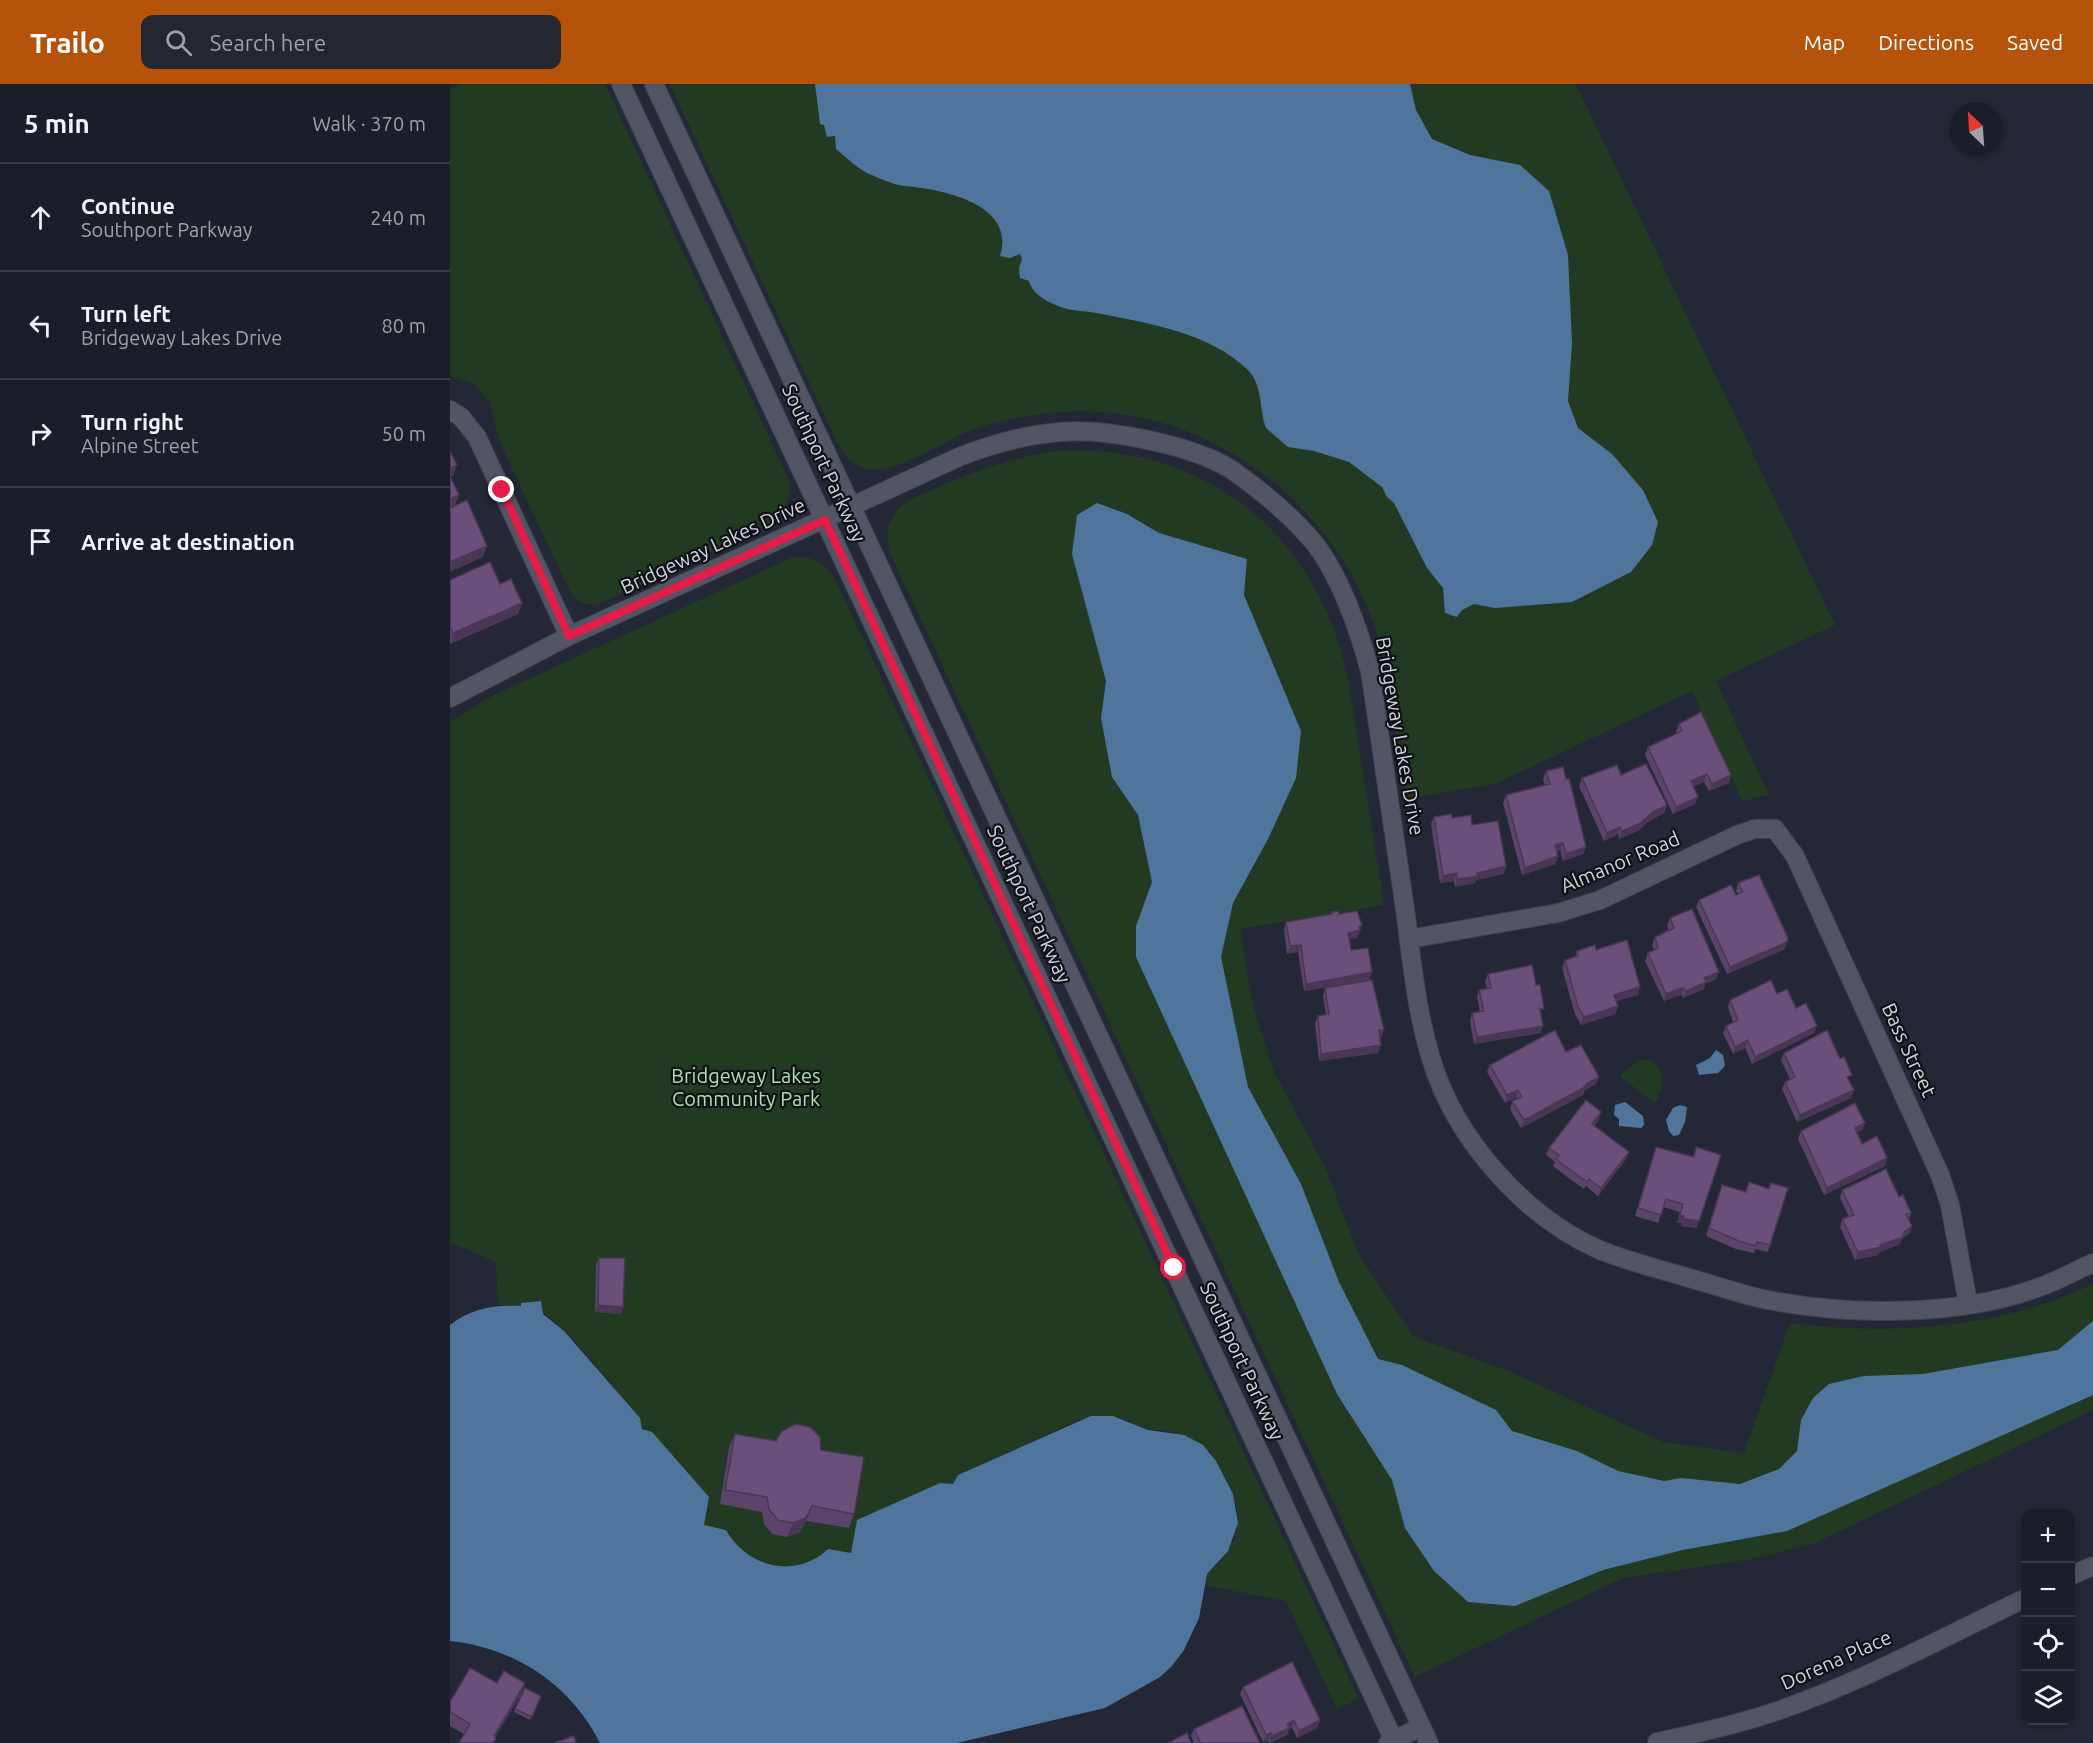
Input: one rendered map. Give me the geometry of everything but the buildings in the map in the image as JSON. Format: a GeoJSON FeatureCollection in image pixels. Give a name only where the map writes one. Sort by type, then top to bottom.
{"type":"FeatureCollection","features":[{"type":"Feature","properties":{"kind":"street","name":"Southport Parkway"},"geometry":{"type":"LineString","coordinates":[[621,84],[1392,1742]]}},
{"type":"Feature","properties":{"kind":"street","name":"Southport Parkway"},"geometry":{"type":"LineString","coordinates":[[654,84],[1425,1735]]}},
{"type":"Feature","properties":{"kind":"street"},"geometry":{"type":"LineString","coordinates":[[452,411],[461,417],[477,437],[569,636]]}},
{"type":"Feature","properties":{"kind":"street","name":"Bridgeway Lakes Drive"},"geometry":{"type":"LineString","coordinates":[[450,698],[569,636],[959,457],[998,442],[1063,431],[1124,435],[1183,449],[1230,469],[1258,490],[1312,540],[1340,587],[1359,631],[1370,671],[1423,1028],[1443,1091],[1462,1126],[1519,1197],[1552,1221],[1599,1249],[1765,1300],[1826,1309],[1874,1312],[1918,1310],[2008,1297],[2044,1286],[2093,1263]]}},
{"type":"Feature","properties":{"kind":"street","name":"Almanor Road"},"geometry":{"type":"LineString","coordinates":[[1409,939],[1558,913],[1600,900],[1737,835],[1755,830],[1774,829]]}},
{"type":"Feature","properties":{"kind":"street","name":"Bass Street"},"geometry":{"type":"LineString","coordinates":[[1774,829],[1795,856],[1940,1176],[1950,1205],[1968,1303]]}},
{"type":"Feature","properties":{"kind":"street"},"geometry":{"type":"LineString","coordinates":[[2075,1574],[2093,1566]]}},
{"type":"Feature","properties":{"kind":"street","name":"Dorena Place"},"geometry":{"type":"LineString","coordinates":[[1657,1742],[1716,1730],[1818,1695],[2021,1600]]}},
{"type":"Feature","properties":{"kind":"street"},"geometry":{"type":"LineString","coordinates":[[1392,1742],[1425,1735]]}},
{"type":"Feature","properties":{"kind":"green space"},"geometry":{"type":"Polygon","coordinates":[[[461,84],[605,84],[789,480],[790,487],[786,505],[770,525],[596,605],[581,603],[571,594],[500,443],[489,401],[474,384],[450,376],[450,89],[461,84]]]}},
{"type":"Feature","properties":{"kind":"green space"},"geometry":{"type":"Polygon","coordinates":[[[670,84],[1576,84],[1835,625],[1716,681],[1769,795],[1742,801],[1692,691],[1495,784],[1406,799],[1381,650],[1366,604],[1344,561],[1316,523],[1282,489],[1244,460],[1201,437],[1156,421],[1109,413],[1061,412],[1038,414],[983,426],[888,468],[869,470],[857,465],[847,457],[836,440],[670,84]]]}},
{"type":"Feature","properties":{"kind":"green space"},"geometry":{"type":"Polygon","coordinates":[[[1066,450],[1119,453],[1167,465],[1211,484],[1250,510],[1284,543],[1311,582],[1333,627],[1348,678],[1384,905],[1240,929],[1252,1002],[1274,1072],[1324,1165],[1359,1255],[1414,1337],[1509,1371],[1663,1442],[1744,1453],[1790,1323],[1867,1329],[1944,1325],[1982,1320],[2020,1311],[2093,1284],[2093,1410],[1815,1543],[1752,1559],[1623,1578],[1415,1677],[889,551],[887,536],[890,522],[896,512],[909,501],[982,469],[1031,455],[1066,450]]]}},
{"type":"Feature","properties":{"kind":"green space","name":"Bridgeway Lakes Community Park"},"geometry":{"type":"Polygon","coordinates":[[[793,557],[813,559],[819,562],[836,581],[1359,1699],[1337,1709],[1286,1601],[1203,1585],[1207,1574],[1221,1561],[1235,1538],[1238,1523],[1233,1494],[1211,1452],[1169,1431],[1148,1430],[1122,1418],[1079,1420],[959,1475],[953,1484],[940,1483],[851,1553],[828,1549],[815,1559],[801,1564],[772,1565],[746,1553],[726,1530],[704,1525],[648,1432],[640,1426],[639,1418],[580,1347],[555,1322],[539,1311],[498,1305],[496,1262],[450,1242],[450,722],[492,696],[793,557]]]}},
{"type":"Feature","properties":{"kind":"green space"},"geometry":{"type":"Polygon","coordinates":[[[1639,1060],[1651,1060],[1660,1070],[1662,1086],[1655,1103],[1619,1076],[1639,1060]]]}},
{"type":"Feature","properties":{"kind":"water"},"geometry":{"type":"Polygon","coordinates":[[[815,84],[1410,84],[1416,110],[1432,139],[1470,155],[1520,165],[1549,191],[1568,255],[1572,343],[1568,401],[1578,428],[1612,454],[1643,490],[1658,522],[1652,545],[1631,572],[1572,602],[1495,608],[1474,604],[1462,610],[1457,617],[1445,613],[1443,588],[1427,568],[1394,503],[1387,497],[1382,487],[1349,462],[1314,451],[1288,447],[1266,428],[1257,384],[1249,371],[1216,347],[1197,338],[1157,325],[1068,309],[1043,298],[1034,291],[1029,281],[1020,278],[1019,268],[1022,259],[1020,254],[1010,258],[1000,256],[1002,238],[997,223],[987,211],[955,195],[900,185],[869,174],[836,149],[835,136],[827,137],[824,125],[820,124],[815,84]]]}},
{"type":"Feature","properties":{"kind":"water"},"geometry":{"type":"Polygon","coordinates":[[[1097,503],[1127,514],[1159,533],[1247,559],[1244,595],[1301,731],[1296,778],[1268,839],[1233,903],[1221,957],[1248,1087],[1301,1184],[1339,1282],[1378,1359],[1402,1365],[1496,1410],[1512,1431],[1577,1451],[1618,1471],[1664,1481],[1681,1478],[1740,1484],[1779,1469],[1797,1451],[1801,1420],[1813,1398],[1829,1384],[1864,1376],[1923,1374],[2058,1350],[2093,1321],[2093,1395],[1787,1531],[1683,1550],[1603,1570],[1515,1606],[1468,1602],[1434,1571],[1405,1528],[1392,1480],[1337,1394],[1136,957],[1136,926],[1152,882],[1138,815],[1112,777],[1101,718],[1106,681],[1072,554],[1077,515],[1097,503]]]}},
{"type":"Feature","properties":{"kind":"water"},"geometry":{"type":"Polygon","coordinates":[[[1716,1050],[1723,1055],[1725,1066],[1718,1073],[1699,1075],[1696,1065],[1710,1058],[1716,1050]]]}},
{"type":"Feature","properties":{"kind":"water"},"geometry":{"type":"Polygon","coordinates":[[[1625,1102],[1643,1116],[1644,1125],[1641,1128],[1619,1126],[1619,1119],[1614,1115],[1615,1105],[1625,1102]]]}},
{"type":"Feature","properties":{"kind":"water"},"geometry":{"type":"Polygon","coordinates":[[[1680,1105],[1687,1107],[1685,1122],[1679,1135],[1673,1136],[1666,1120],[1673,1108],[1680,1105]]]}},
{"type":"Feature","properties":{"kind":"water"},"geometry":{"type":"Polygon","coordinates":[[[541,1301],[543,1314],[564,1331],[640,1418],[642,1429],[652,1432],[709,1497],[704,1525],[726,1530],[746,1553],[772,1565],[801,1564],[815,1559],[828,1549],[851,1553],[857,1520],[940,1483],[953,1484],[958,1475],[1091,1416],[1113,1416],[1148,1430],[1184,1435],[1203,1445],[1216,1461],[1233,1494],[1238,1523],[1228,1551],[1207,1574],[1199,1618],[1184,1650],[1160,1677],[1105,1708],[957,1743],[600,1743],[588,1722],[573,1703],[538,1672],[497,1652],[450,1641],[450,1325],[475,1311],[502,1306],[521,1306],[521,1303],[541,1301]]]}},
{"type":"Feature","properties":{"kind":"route"},"geometry":{"type":"LineString","coordinates":[[502,490],[569,636],[825,520],[1174,1268]]}}]}
